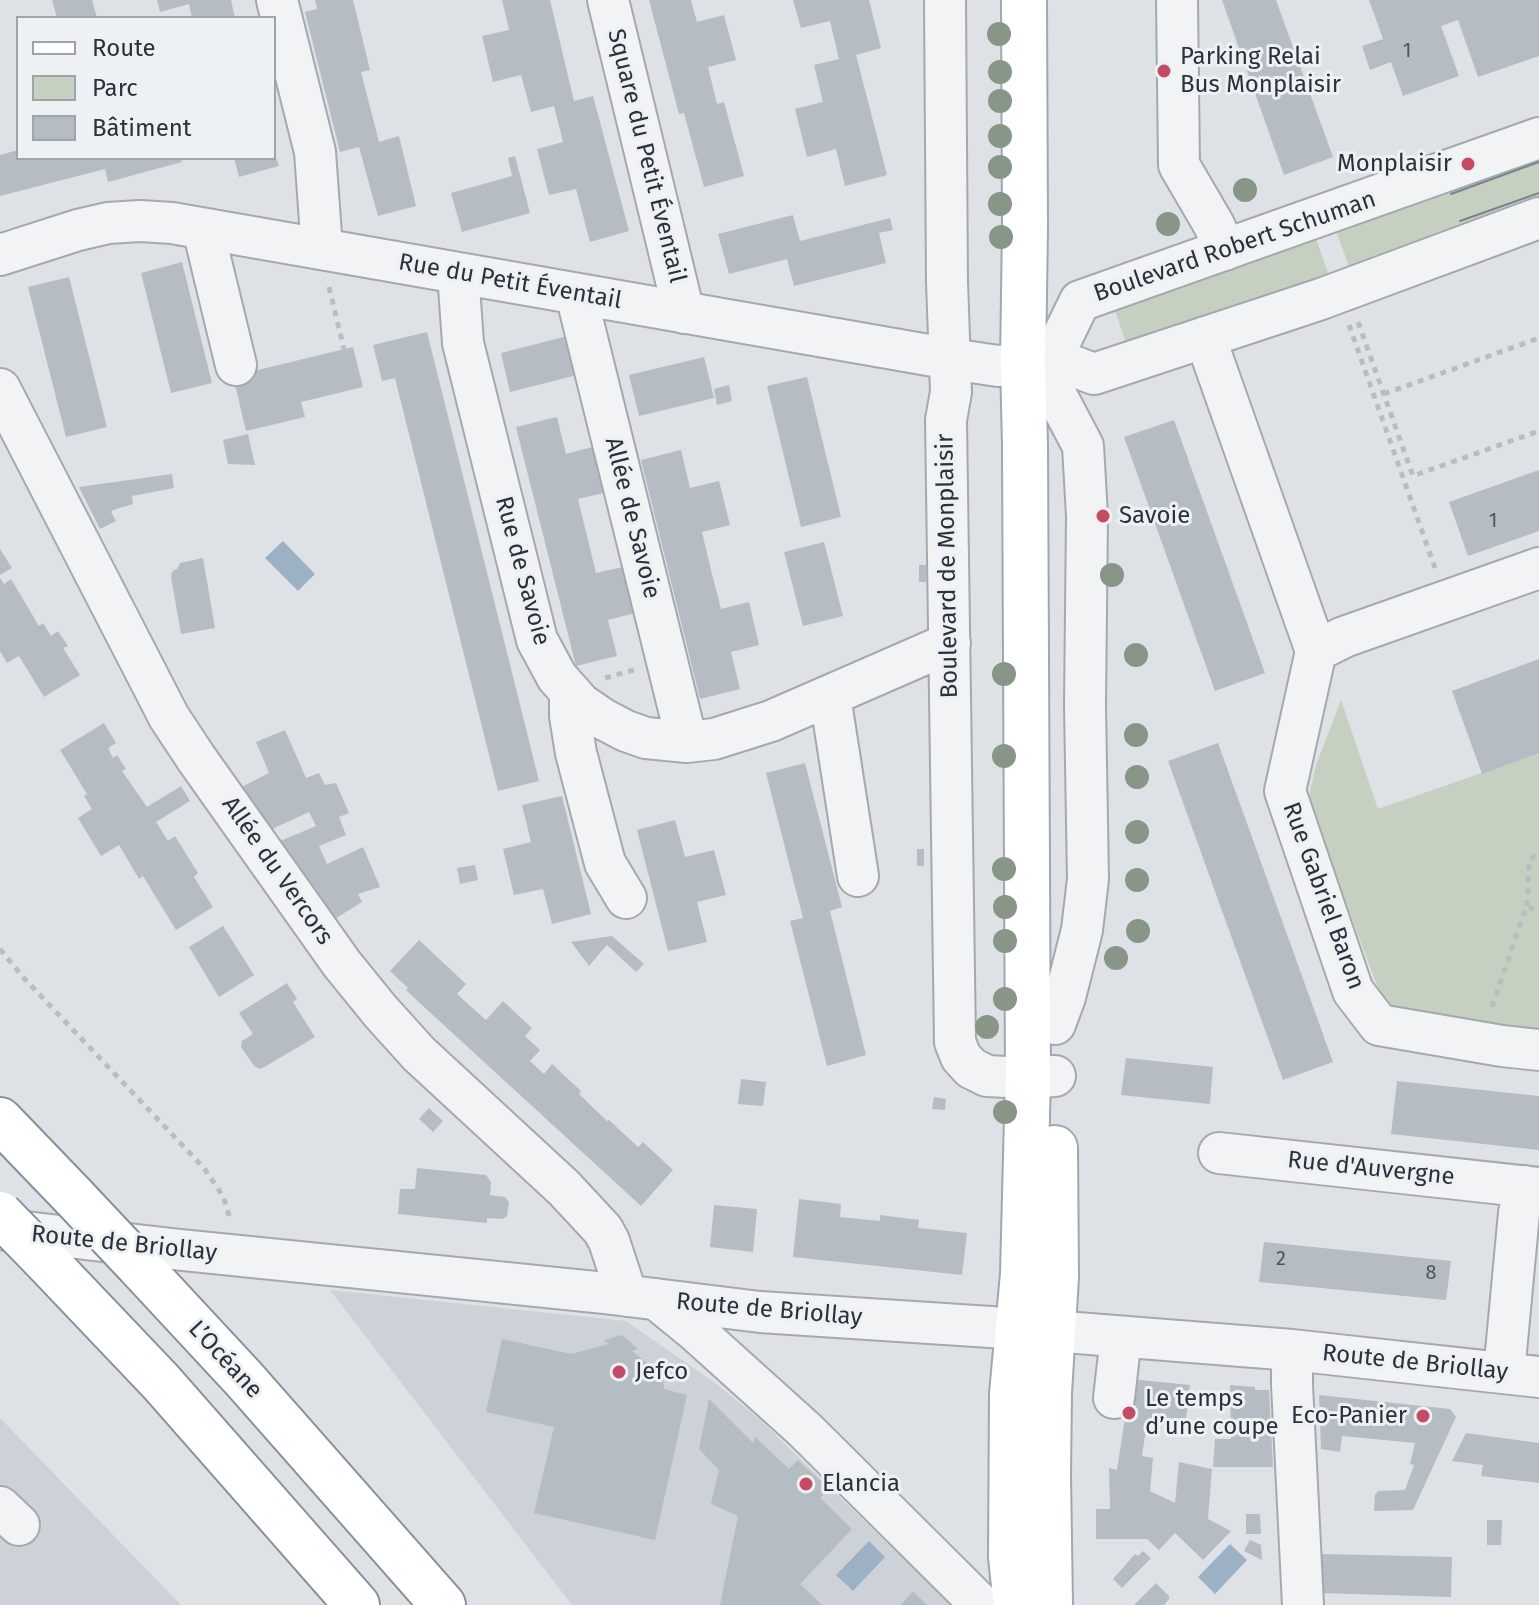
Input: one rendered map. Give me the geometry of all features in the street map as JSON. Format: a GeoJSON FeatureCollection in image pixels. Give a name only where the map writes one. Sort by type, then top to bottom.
{"type":"FeatureCollection","features":[{"type":"Feature","properties":{"kind":"main road"},"geometry":{"type":"LineString","coordinates":[[1024,0],[1025,227],[1043,370],[1025,445],[1042,1077],[1023,1261],[1035,1331],[1048,1475],[1050,1605]]}},
{"type":"Feature","properties":{"kind":"main road"},"geometry":{"type":"LineString","coordinates":[[1042,1077],[1055,1024],[1043,370],[1052,0]]}},
{"type":"Feature","properties":{"kind":"main road","name":"L’Océane"},"geometry":{"type":"LineString","coordinates":[[0,1120],[244,1379],[443,1605]]}},
{"type":"Feature","properties":{"kind":"main road"},"geometry":{"type":"LineString","coordinates":[[0,1214],[161,1382],[357,1605]]}},
{"type":"Feature","properties":{"kind":"main road"},"geometry":{"type":"LineString","coordinates":[[1016,1605],[1011,1557],[1012,1394],[1035,1331]]}},
{"type":"Feature","properties":{"kind":"street"},"geometry":{"type":"LineString","coordinates":[[277,0],[315,152],[324,262]]}},
{"type":"Feature","properties":{"kind":"street","name":"Square du Petit Éventail"},"geometry":{"type":"LineString","coordinates":[[608,0],[684,313]]}},
{"type":"Feature","properties":{"kind":"street","name":"Boulevard de Monplaisir"},"geometry":{"type":"LineString","coordinates":[[945,0],[947,282],[951,359],[951,392],[946,420],[955,1042],[961,1057],[971,1068],[987,1076],[1042,1077]]}},
{"type":"Feature","properties":{"kind":"street"},"geometry":{"type":"LineString","coordinates":[[1177,0],[1179,165],[1225,250]]}},
{"type":"Feature","properties":{"kind":"street","name":"Boulevard Robert Schuman"},"geometry":{"type":"LineString","coordinates":[[1043,370],[1080,301],[1539,138]]}},
{"type":"Feature","properties":{"kind":"street"},"geometry":{"type":"LineString","coordinates":[[1043,370],[1094,374],[1321,299],[1539,218]]}},
{"type":"Feature","properties":{"kind":"street","name":"Rue du Petit Éventail"},"geometry":{"type":"LineString","coordinates":[[0,255],[108,223],[172,223],[324,262],[458,273],[951,359],[1043,370]]}},
{"type":"Feature","properties":{"kind":"street"},"geometry":{"type":"LineString","coordinates":[[203,229],[236,365]]}},
{"type":"Feature","properties":{"kind":"street","name":"Rue de Savoie"},"geometry":{"type":"LineString","coordinates":[[458,273],[463,343],[537,640],[546,659],[583,686],[603,719],[646,738],[687,742],[714,739],[771,721],[950,643]]}},
{"type":"Feature","properties":{"kind":"street","name":"Allée de Savoie"},"geometry":{"type":"LineString","coordinates":[[576,294],[687,742]]}},
{"type":"Feature","properties":{"kind":"street"},"geometry":{"type":"LineString","coordinates":[[1205,337],[1316,651],[1344,637],[1539,568]]}},
{"type":"Feature","properties":{"kind":"street","name":"Allée du Vercors"},"geometry":{"type":"LineString","coordinates":[[0,389],[169,717],[196,758],[342,964],[381,1012],[419,1054],[564,1188],[603,1230],[642,1298]]}},
{"type":"Feature","properties":{"kind":"street","name":"Rue Gabriel Baron"},"geometry":{"type":"LineString","coordinates":[[1316,651],[1285,791],[1353,991],[1379,1025],[1539,1050]]}},
{"type":"Feature","properties":{"kind":"street"},"geometry":{"type":"LineString","coordinates":[[583,686],[570,716],[576,753],[605,863],[626,898]]}},
{"type":"Feature","properties":{"kind":"street"},"geometry":{"type":"LineString","coordinates":[[830,696],[858,876]]}},
{"type":"Feature","properties":{"kind":"street","name":"Rue d'Auvergne"},"geometry":{"type":"LineString","coordinates":[[1219,1153],[1531,1187],[1519,1213],[1506,1338],[1522,1375]]}},
{"type":"Feature","properties":{"kind":"street","name":"Route de Briollay"},"geometry":{"type":"LineString","coordinates":[[0,1229],[760,1312],[1292,1350],[1522,1375]]}},
{"type":"Feature","properties":{"kind":"street"},"geometry":{"type":"LineString","coordinates":[[642,1298],[750,1380],[805,1430],[981,1605]]}},
{"type":"Feature","properties":{"kind":"street"},"geometry":{"type":"LineString","coordinates":[[750,1380],[760,1312]]}},
{"type":"Feature","properties":{"kind":"street"},"geometry":{"type":"LineString","coordinates":[[1114,1398],[1121,1337]]}},
{"type":"Feature","properties":{"kind":"street"},"geometry":{"type":"LineString","coordinates":[[1292,1350],[1303,1605]]}},
{"type":"Feature","properties":{"kind":"path"},"geometry":{"type":"LineString","coordinates":[[324,262],[344,349]]}},
{"type":"Feature","properties":{"kind":"path"},"geometry":{"type":"LineString","coordinates":[[1358,321],[1413,476],[1539,431]]}},
{"type":"Feature","properties":{"kind":"path"},"geometry":{"type":"LineString","coordinates":[[1349,324],[1436,569]]}},
{"type":"Feature","properties":{"kind":"path"},"geometry":{"type":"LineString","coordinates":[[1384,394],[1539,338]]}},
{"type":"Feature","properties":{"kind":"path"},"geometry":{"type":"LineString","coordinates":[[583,686],[667,661]]}},
{"type":"Feature","properties":{"kind":"path"},"geometry":{"type":"LineString","coordinates":[[1493,1003],[1526,907],[1529,861],[1539,852]]}},
{"type":"Feature","properties":{"kind":"path"},"geometry":{"type":"LineString","coordinates":[[1526,907],[1539,910]]}},
{"type":"Feature","properties":{"kind":"path"},"geometry":{"type":"LineString","coordinates":[[0,949],[212,1179],[229,1215],[233,1256]]}},
{"type":"Feature","properties":{"kind":"shaded area"},"geometry":{"type":"Polygon","coordinates":[[[330,1290],[626,1321],[715,1383],[758,1418],[951,1605],[572,1605],[330,1290]]]}},
{"type":"Feature","properties":{"kind":"shaded area"},"geometry":{"type":"Polygon","coordinates":[[[0,1418],[181,1605],[0,1605],[0,1418]]]}},
{"type":"Feature","properties":{"kind":"green space"},"geometry":{"type":"Polygon","coordinates":[[[1539,152],[1539,201],[1350,269],[1334,226],[1539,152]]]}},
{"type":"Feature","properties":{"kind":"green space"},"geometry":{"type":"Polygon","coordinates":[[[1314,233],[1329,276],[1128,348],[1113,305],[1314,233]]]}},
{"type":"Feature","properties":{"kind":"green space"},"geometry":{"type":"Polygon","coordinates":[[[1341,700],[1378,809],[1539,753],[1539,1029],[1416,1016],[1396,1010],[1380,994],[1310,807],[1316,765],[1341,700]]]}},
{"type":"Feature","properties":{"kind":"water"},"geometry":{"type":"Polygon","coordinates":[[[283,541],[315,574],[298,591],[265,558],[283,541]]]}},
{"type":"Feature","properties":{"kind":"water"},"geometry":{"type":"Polygon","coordinates":[[[869,1541],[885,1557],[853,1591],[836,1575],[869,1541]]]}},
{"type":"Feature","properties":{"kind":"water"},"geometry":{"type":"Polygon","coordinates":[[[1230,1544],[1247,1560],[1215,1594],[1198,1577],[1230,1544]]]}},
{"type":"Feature","properties":{"kind":"building"},"geometry":{"type":"Polygon","coordinates":[[[52,0],[92,0],[96,16],[56,16],[52,0]]]}},
{"type":"Feature","properties":{"kind":"building"},"geometry":{"type":"Polygon","coordinates":[[[157,0],[231,0],[235,16],[192,16],[189,4],[160,12],[157,0]]]}},
{"type":"Feature","properties":{"kind":"building"},"geometry":{"type":"Polygon","coordinates":[[[315,0],[353,0],[370,70],[361,72],[379,142],[399,136],[416,206],[378,216],[359,147],[340,152],[305,12],[317,9],[315,0]]]}},
{"type":"Feature","properties":{"kind":"building"},"geometry":{"type":"Polygon","coordinates":[[[502,0],[550,0],[574,101],[593,96],[629,231],[590,242],[576,189],[549,195],[537,149],[563,142],[554,106],[531,112],[521,75],[493,82],[482,36],[509,30],[502,0]]]}},
{"type":"Feature","properties":{"kind":"building"},"geometry":{"type":"Polygon","coordinates":[[[649,0],[691,0],[697,22],[724,15],[736,60],[708,67],[717,104],[724,102],[744,176],[704,187],[684,113],[679,114],[649,0]]]}},
{"type":"Feature","properties":{"kind":"building"},"geometry":{"type":"Polygon","coordinates":[[[793,0],[869,0],[881,48],[856,55],[887,175],[845,186],[836,149],[807,157],[795,109],[823,102],[814,65],[839,59],[830,21],[801,28],[793,0]]]}},
{"type":"Feature","properties":{"kind":"building"},"geometry":{"type":"Polygon","coordinates":[[[1222,0],[1276,0],[1333,157],[1284,175],[1222,0]]]}},
{"type":"Feature","properties":{"kind":"building"},"geometry":{"type":"Polygon","coordinates":[[[1369,0],[1539,0],[1539,56],[1478,77],[1458,20],[1441,26],[1459,76],[1403,96],[1391,62],[1370,70],[1362,46],[1383,39],[1369,0]]]}},
{"type":"Feature","properties":{"kind":"building"},"geometry":{"type":"Polygon","coordinates":[[[16,151],[16,160],[182,162],[108,182],[105,169],[0,196],[0,155],[16,151]]]}},
{"type":"Feature","properties":{"kind":"building"},"geometry":{"type":"Polygon","coordinates":[[[515,156],[530,213],[462,232],[451,193],[512,176],[508,158],[515,156]]]}},
{"type":"Feature","properties":{"kind":"building"},"geometry":{"type":"Polygon","coordinates":[[[276,158],[279,166],[239,177],[235,160],[276,158]]]}},
{"type":"Feature","properties":{"kind":"building"},"geometry":{"type":"Polygon","coordinates":[[[793,215],[800,241],[890,218],[893,230],[879,233],[886,263],[794,286],[787,259],[729,274],[718,234],[793,215]]]}},
{"type":"Feature","properties":{"kind":"building"},"geometry":{"type":"Polygon","coordinates":[[[182,262],[212,383],[171,393],[141,273],[182,262]]]}},
{"type":"Feature","properties":{"kind":"building"},"geometry":{"type":"Polygon","coordinates":[[[69,277],[107,427],[66,437],[28,287],[69,277]]]}},
{"type":"Feature","properties":{"kind":"building"},"geometry":{"type":"Polygon","coordinates":[[[427,332],[539,781],[498,791],[395,378],[382,381],[373,345],[427,332]]]}},
{"type":"Feature","properties":{"kind":"building"},"geometry":{"type":"Polygon","coordinates":[[[579,333],[589,372],[510,392],[501,353],[579,333]]]}},
{"type":"Feature","properties":{"kind":"building"},"geometry":{"type":"Polygon","coordinates":[[[353,347],[363,387],[301,402],[305,417],[246,431],[233,376],[353,347]]]}},
{"type":"Feature","properties":{"kind":"building"},"geometry":{"type":"Polygon","coordinates":[[[704,357],[714,398],[639,416],[629,375],[704,357]]]}},
{"type":"Feature","properties":{"kind":"building"},"geometry":{"type":"Polygon","coordinates":[[[807,377],[841,517],[801,527],[767,386],[807,377]]]}},
{"type":"Feature","properties":{"kind":"building"},"geometry":{"type":"Polygon","coordinates":[[[729,385],[732,401],[717,405],[714,389],[729,385]]]}},
{"type":"Feature","properties":{"kind":"building"},"geometry":{"type":"Polygon","coordinates":[[[557,417],[566,454],[592,447],[604,493],[578,499],[596,573],[623,567],[635,613],[608,620],[617,656],[576,666],[516,427],[557,417]]]}},
{"type":"Feature","properties":{"kind":"building"},"geometry":{"type":"Polygon","coordinates":[[[1174,420],[1265,673],[1215,691],[1124,437],[1174,420]]]}},
{"type":"Feature","properties":{"kind":"building"},"geometry":{"type":"Polygon","coordinates":[[[248,434],[255,465],[228,464],[223,440],[248,434]]]}},
{"type":"Feature","properties":{"kind":"building"},"geometry":{"type":"Polygon","coordinates":[[[681,450],[690,488],[719,481],[730,525],[702,532],[711,570],[721,609],[749,602],[759,645],[731,652],[740,689],[700,699],[641,460],[681,450]]]}},
{"type":"Feature","properties":{"kind":"building"},"geometry":{"type":"Polygon","coordinates":[[[1539,470],[1539,531],[1468,556],[1449,502],[1539,470]]]}},
{"type":"Feature","properties":{"kind":"building"},"geometry":{"type":"Polygon","coordinates":[[[172,474],[174,488],[132,496],[133,504],[113,510],[111,512],[116,521],[100,529],[79,487],[172,474]]]}},
{"type":"Feature","properties":{"kind":"building"},"geometry":{"type":"Polygon","coordinates":[[[824,542],[843,616],[803,626],[784,552],[824,542]]]}},
{"type":"Feature","properties":{"kind":"building"},"geometry":{"type":"Polygon","coordinates":[[[0,549],[12,568],[0,575],[0,549]]]}},
{"type":"Feature","properties":{"kind":"building"},"geometry":{"type":"Polygon","coordinates":[[[203,558],[215,628],[181,634],[172,572],[180,563],[203,558]]]}},
{"type":"Feature","properties":{"kind":"building"},"geometry":{"type":"Polygon","coordinates":[[[919,565],[926,565],[926,582],[919,582],[919,565]]]}},
{"type":"Feature","properties":{"kind":"building"},"geometry":{"type":"Polygon","coordinates":[[[0,578],[4,584],[11,579],[39,626],[43,623],[51,636],[58,631],[68,646],[63,648],[80,675],[44,697],[19,656],[7,663],[0,651],[0,578]]]}},
{"type":"Feature","properties":{"kind":"building"},"geometry":{"type":"Polygon","coordinates":[[[1539,659],[1539,753],[1482,774],[1452,691],[1539,659]]]}},
{"type":"Feature","properties":{"kind":"building"},"geometry":{"type":"Polygon","coordinates":[[[104,723],[116,743],[108,748],[113,758],[117,755],[126,769],[122,771],[147,807],[181,786],[190,801],[156,822],[168,841],[175,836],[198,873],[194,877],[213,907],[176,930],[143,876],[139,879],[119,845],[101,856],[78,818],[92,809],[84,796],[87,794],[60,750],[104,723]]]}},
{"type":"Feature","properties":{"kind":"building"},"geometry":{"type":"Polygon","coordinates":[[[285,730],[306,778],[319,773],[325,785],[336,783],[349,813],[339,817],[346,835],[319,846],[327,864],[363,847],[380,887],[358,894],[362,902],[333,920],[278,842],[316,826],[309,812],[270,830],[240,788],[269,773],[256,742],[285,730]]]}},
{"type":"Feature","properties":{"kind":"building"},"geometry":{"type":"Polygon","coordinates":[[[1218,743],[1333,1062],[1283,1080],[1168,761],[1218,743]]]}},
{"type":"Feature","properties":{"kind":"building"},"geometry":{"type":"Polygon","coordinates":[[[805,763],[842,907],[830,911],[866,1055],[827,1066],[790,921],[803,918],[766,773],[805,763]]]}},
{"type":"Feature","properties":{"kind":"building"},"geometry":{"type":"Polygon","coordinates":[[[562,796],[591,914],[552,924],[543,889],[514,895],[503,849],[531,842],[522,805],[562,796]]]}},
{"type":"Feature","properties":{"kind":"building"},"geometry":{"type":"Polygon","coordinates":[[[675,820],[685,857],[714,850],[726,895],[697,902],[707,942],[668,951],[637,830],[675,820]]]}},
{"type":"Feature","properties":{"kind":"building"},"geometry":{"type":"Polygon","coordinates":[[[917,849],[924,849],[924,866],[917,866],[917,849]]]}},
{"type":"Feature","properties":{"kind":"building"},"geometry":{"type":"Polygon","coordinates":[[[475,865],[478,880],[460,884],[457,868],[475,865]]]}},
{"type":"Feature","properties":{"kind":"building"},"geometry":{"type":"Polygon","coordinates":[[[223,926],[254,975],[219,997],[189,947],[223,926]]]}},
{"type":"Feature","properties":{"kind":"building"},"geometry":{"type":"Polygon","coordinates":[[[612,936],[644,964],[636,972],[607,945],[589,966],[571,942],[612,936]]]}},
{"type":"Feature","properties":{"kind":"building"},"geometry":{"type":"Polygon","coordinates":[[[419,940],[466,984],[457,994],[486,1020],[503,1001],[532,1028],[525,1036],[540,1050],[530,1061],[544,1074],[552,1064],[607,1121],[638,1147],[643,1142],[673,1170],[641,1206],[406,990],[408,988],[390,971],[419,940]]]}},
{"type":"Feature","properties":{"kind":"building"},"geometry":{"type":"Polygon","coordinates":[[[287,983],[297,999],[293,1002],[315,1037],[261,1069],[255,1067],[241,1047],[242,1041],[253,1034],[239,1013],[287,983]]]}},
{"type":"Feature","properties":{"kind":"building"},"geometry":{"type":"Polygon","coordinates":[[[1126,1058],[1213,1067],[1210,1104],[1121,1095],[1126,1058]]]}},
{"type":"Feature","properties":{"kind":"building"},"geometry":{"type":"Polygon","coordinates":[[[741,1079],[766,1082],[763,1106],[738,1104],[741,1079]]]}},
{"type":"Feature","properties":{"kind":"building"},"geometry":{"type":"Polygon","coordinates":[[[1397,1081],[1539,1096],[1539,1150],[1391,1134],[1397,1081]]]}},
{"type":"Feature","properties":{"kind":"building"},"geometry":{"type":"Polygon","coordinates":[[[934,1097],[946,1099],[945,1110],[932,1109],[934,1097]]]}},
{"type":"Feature","properties":{"kind":"building"},"geometry":{"type":"Polygon","coordinates":[[[429,1108],[443,1121],[433,1132],[419,1119],[429,1108]]]}},
{"type":"Feature","properties":{"kind":"building"},"geometry":{"type":"Polygon","coordinates":[[[417,1168],[486,1175],[491,1182],[490,1195],[505,1197],[509,1202],[507,1216],[503,1219],[487,1218],[487,1223],[398,1214],[400,1189],[415,1189],[417,1168]]]}},
{"type":"Feature","properties":{"kind":"building"},"geometry":{"type":"Polygon","coordinates":[[[799,1199],[841,1204],[840,1217],[880,1221],[880,1215],[919,1220],[918,1228],[967,1233],[962,1275],[793,1257],[799,1199]]]}},
{"type":"Feature","properties":{"kind":"building"},"geometry":{"type":"Polygon","coordinates":[[[714,1205],[757,1209],[753,1252],[710,1247],[714,1205]]]}},
{"type":"Feature","properties":{"kind":"building"},"geometry":{"type":"Polygon","coordinates":[[[1264,1242],[1451,1261],[1446,1300],[1259,1282],[1264,1242]]]}},
{"type":"Feature","properties":{"kind":"building"},"geometry":{"type":"Polygon","coordinates":[[[622,1335],[638,1349],[632,1351],[663,1376],[664,1389],[687,1395],[655,1540],[534,1513],[554,1427],[486,1412],[502,1339],[571,1354],[609,1344],[604,1340],[622,1335]]]}},
{"type":"Feature","properties":{"kind":"building"},"geometry":{"type":"Polygon","coordinates":[[[1131,1379],[1190,1385],[1185,1427],[1147,1422],[1142,1456],[1153,1458],[1150,1491],[1175,1503],[1179,1462],[1212,1469],[1208,1519],[1231,1531],[1203,1560],[1175,1533],[1159,1550],[1147,1539],[1096,1539],[1096,1509],[1110,1509],[1109,1468],[1117,1470],[1131,1379]]]}},
{"type":"Feature","properties":{"kind":"building"},"geometry":{"type":"Polygon","coordinates":[[[1230,1385],[1269,1390],[1273,1467],[1213,1467],[1215,1439],[1231,1439],[1230,1385]]]}},
{"type":"Feature","properties":{"kind":"building"},"geometry":{"type":"Polygon","coordinates":[[[1319,1395],[1450,1409],[1456,1417],[1413,1510],[1374,1511],[1378,1491],[1405,1490],[1414,1465],[1410,1464],[1415,1443],[1342,1436],[1340,1452],[1321,1449],[1319,1395]]]}},
{"type":"Feature","properties":{"kind":"building"},"geometry":{"type":"Polygon","coordinates":[[[709,1399],[753,1443],[755,1437],[789,1469],[798,1460],[829,1489],[820,1498],[852,1529],[800,1584],[822,1605],[720,1605],[738,1516],[711,1504],[719,1470],[699,1449],[709,1399]]]}},
{"type":"Feature","properties":{"kind":"building"},"geometry":{"type":"Polygon","coordinates":[[[1466,1433],[1539,1443],[1539,1483],[1481,1476],[1483,1465],[1452,1461],[1466,1433]]]}},
{"type":"Feature","properties":{"kind":"building"},"geometry":{"type":"Polygon","coordinates":[[[1246,1514],[1260,1514],[1261,1534],[1246,1534],[1246,1514]]]}},
{"type":"Feature","properties":{"kind":"building"},"geometry":{"type":"Polygon","coordinates":[[[1487,1520],[1502,1520],[1501,1545],[1487,1545],[1487,1520]]]}},
{"type":"Feature","properties":{"kind":"building"},"geometry":{"type":"Polygon","coordinates":[[[1250,1540],[1261,1545],[1262,1560],[1244,1551],[1250,1540]]]}},
{"type":"Feature","properties":{"kind":"building"},"geometry":{"type":"Polygon","coordinates":[[[1143,1551],[1151,1558],[1122,1588],[1113,1579],[1135,1554],[1138,1556],[1143,1551]]]}},
{"type":"Feature","properties":{"kind":"building"},"geometry":{"type":"Polygon","coordinates":[[[1322,1554],[1452,1557],[1451,1597],[1321,1593],[1322,1554]]]}},
{"type":"Feature","properties":{"kind":"building"},"geometry":{"type":"Polygon","coordinates":[[[1156,1583],[1169,1596],[1164,1605],[1134,1605],[1156,1583]]]}},
{"type":"Feature","properties":{"kind":"building"},"geometry":{"type":"Polygon","coordinates":[[[913,1591],[927,1605],[901,1605],[913,1591]]]}},
{"type":"Feature","properties":{"kind":"tram line"},"geometry":{"type":"LineString","coordinates":[[1451,194],[1539,162]]}},
{"type":"Feature","properties":{"kind":"tram line"},"geometry":{"type":"LineString","coordinates":[[1460,221],[1539,193]]}},
{"type":"Feature","properties":{"kind":"place","name":"Parking Relai Bus Monplaisir"},"geometry":{"type":"Point","coordinates":[1164,71]}},
{"type":"Feature","properties":{"kind":"place","name":"Monplaisir"},"geometry":{"type":"Point","coordinates":[1468,164]}},
{"type":"Feature","properties":{"kind":"place","name":"Savoie"},"geometry":{"type":"Point","coordinates":[1103,516]}},
{"type":"Feature","properties":{"kind":"place","name":"Jefco"},"geometry":{"type":"Point","coordinates":[619,1372]}},
{"type":"Feature","properties":{"kind":"place","name":"Le temps d’une coupe"},"geometry":{"type":"Point","coordinates":[1129,1413]}},
{"type":"Feature","properties":{"kind":"place","name":"Eco-Panier"},"geometry":{"type":"Point","coordinates":[1423,1416]}},
{"type":"Feature","properties":{"kind":"place","name":"Elancia"},"geometry":{"type":"Point","coordinates":[806,1484]}}]}
